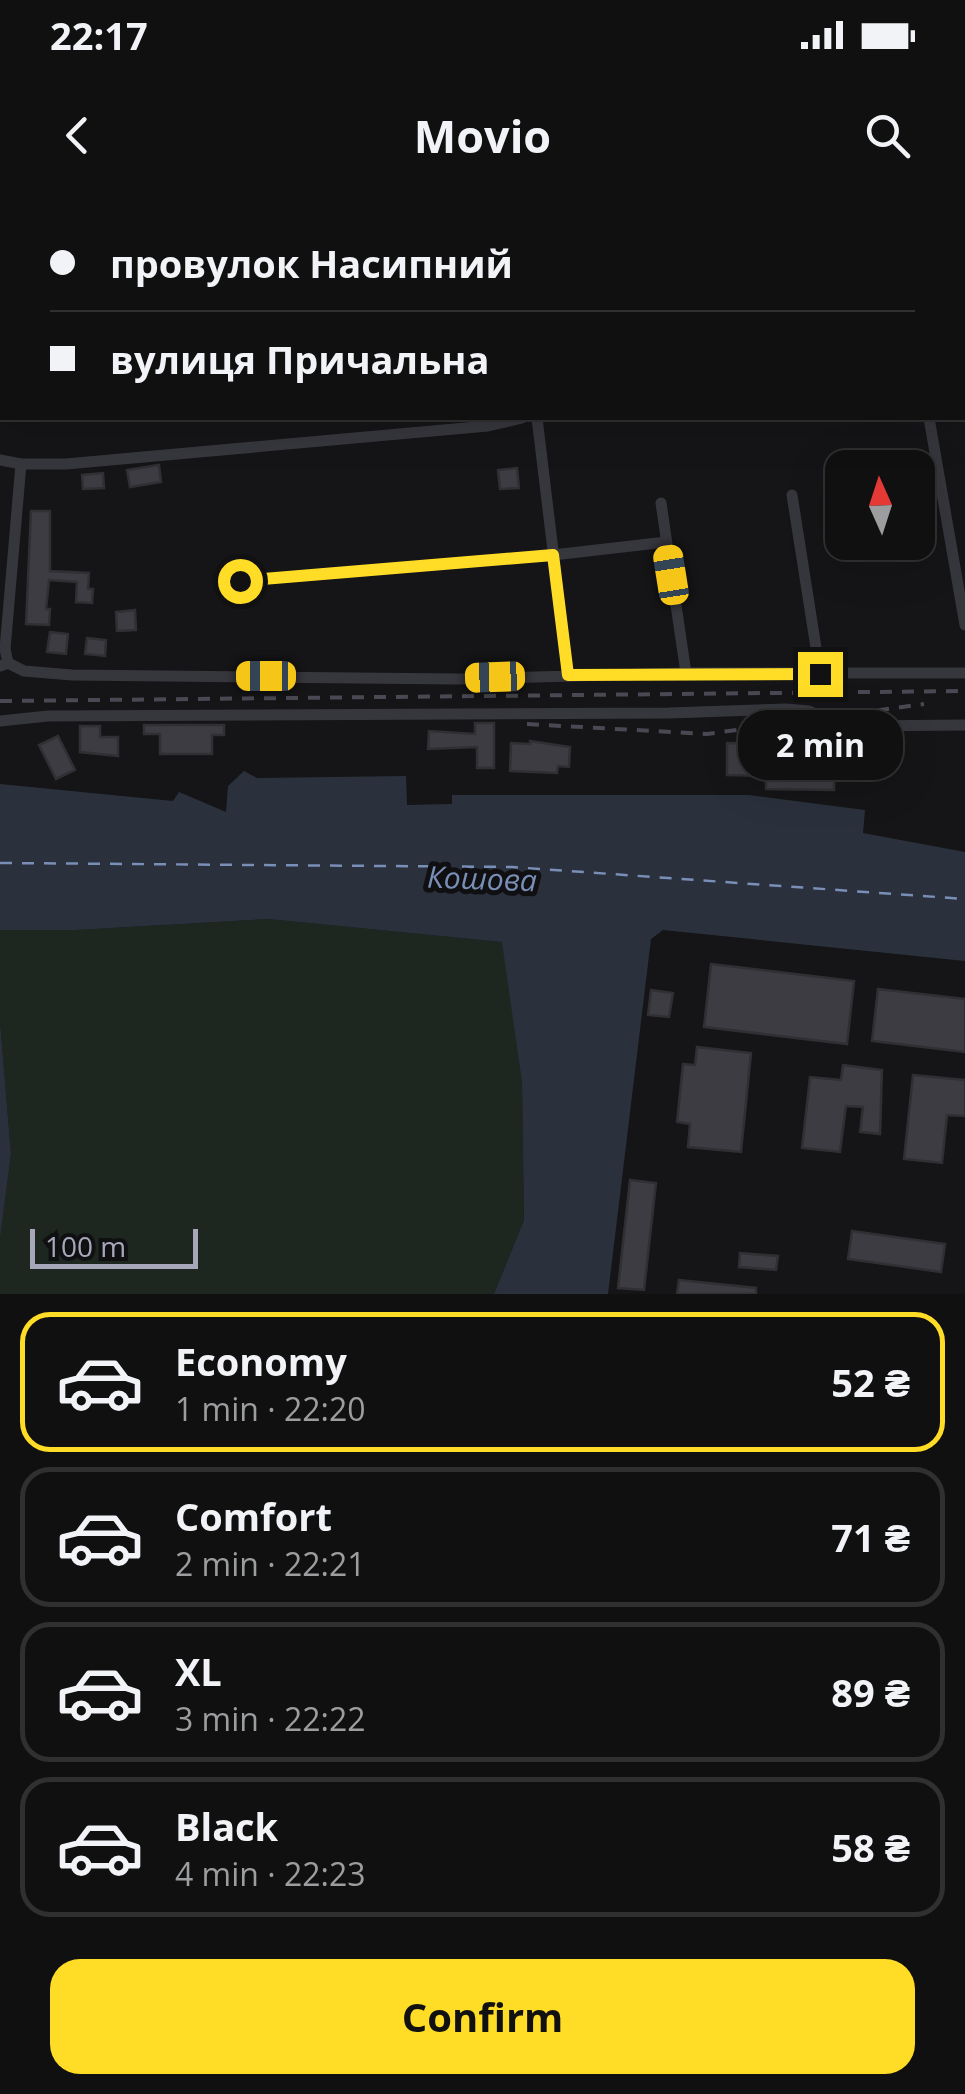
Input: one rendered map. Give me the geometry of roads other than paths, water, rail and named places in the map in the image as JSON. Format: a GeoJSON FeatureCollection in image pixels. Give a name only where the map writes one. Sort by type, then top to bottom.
{"type":"FeatureCollection","features":[{"type":"Feature","properties":{"kind":"street"},"geometry":{"type":"LineString","coordinates":[[0,460],[21,464],[114,460],[488,426],[514,420]]}},
{"type":"Feature","properties":{"kind":"street"},"geometry":{"type":"LineString","coordinates":[[537,420],[568,675]]}},
{"type":"Feature","properties":{"kind":"street"},"geometry":{"type":"LineString","coordinates":[[929,420],[965,625]]}},
{"type":"Feature","properties":{"kind":"street"},"geometry":{"type":"LineString","coordinates":[[21,464],[4,664],[34,673],[458,679],[686,673],[965,673]]}},
{"type":"Feature","properties":{"kind":"street"},"geometry":{"type":"LineString","coordinates":[[792,495],[820,674]]}},
{"type":"Feature","properties":{"kind":"street"},"geometry":{"type":"LineString","coordinates":[[660,502],[686,673]]}},
{"type":"Feature","properties":{"kind":"street"},"geometry":{"type":"LineString","coordinates":[[240,581],[666,542]]}},
{"type":"Feature","properties":{"kind":"street"},"geometry":{"type":"LineString","coordinates":[[0,721],[48,716],[786,709],[860,726],[965,725]]}},
{"type":"Feature","properties":{"kind":"water","name":"Кошова"},"geometry":{"type":"Polygon","coordinates":[[[244,771],[257,778],[406,776],[407,805],[452,804],[452,795],[749,795],[865,810],[863,833],[965,852],[965,961],[663,930],[651,939],[608,1294],[494,1294],[524,1220],[522,1083],[502,942],[268,919],[76,930],[0,930],[0,784],[173,801],[179,792],[226,812],[228,786],[244,771]]]}},
{"type":"Feature","properties":{"kind":"water"},"geometry":{"type":"Polygon","coordinates":[[[0,1021],[11,1154],[0,1239],[0,1021]]]}},
{"type":"Feature","properties":{"kind":"railway"},"geometry":{"type":"LineString","coordinates":[[0,701],[965,691]]}},
{"type":"Feature","properties":{"kind":"railway"},"geometry":{"type":"LineString","coordinates":[[527,724],[707,734],[924,704]]}}]}
